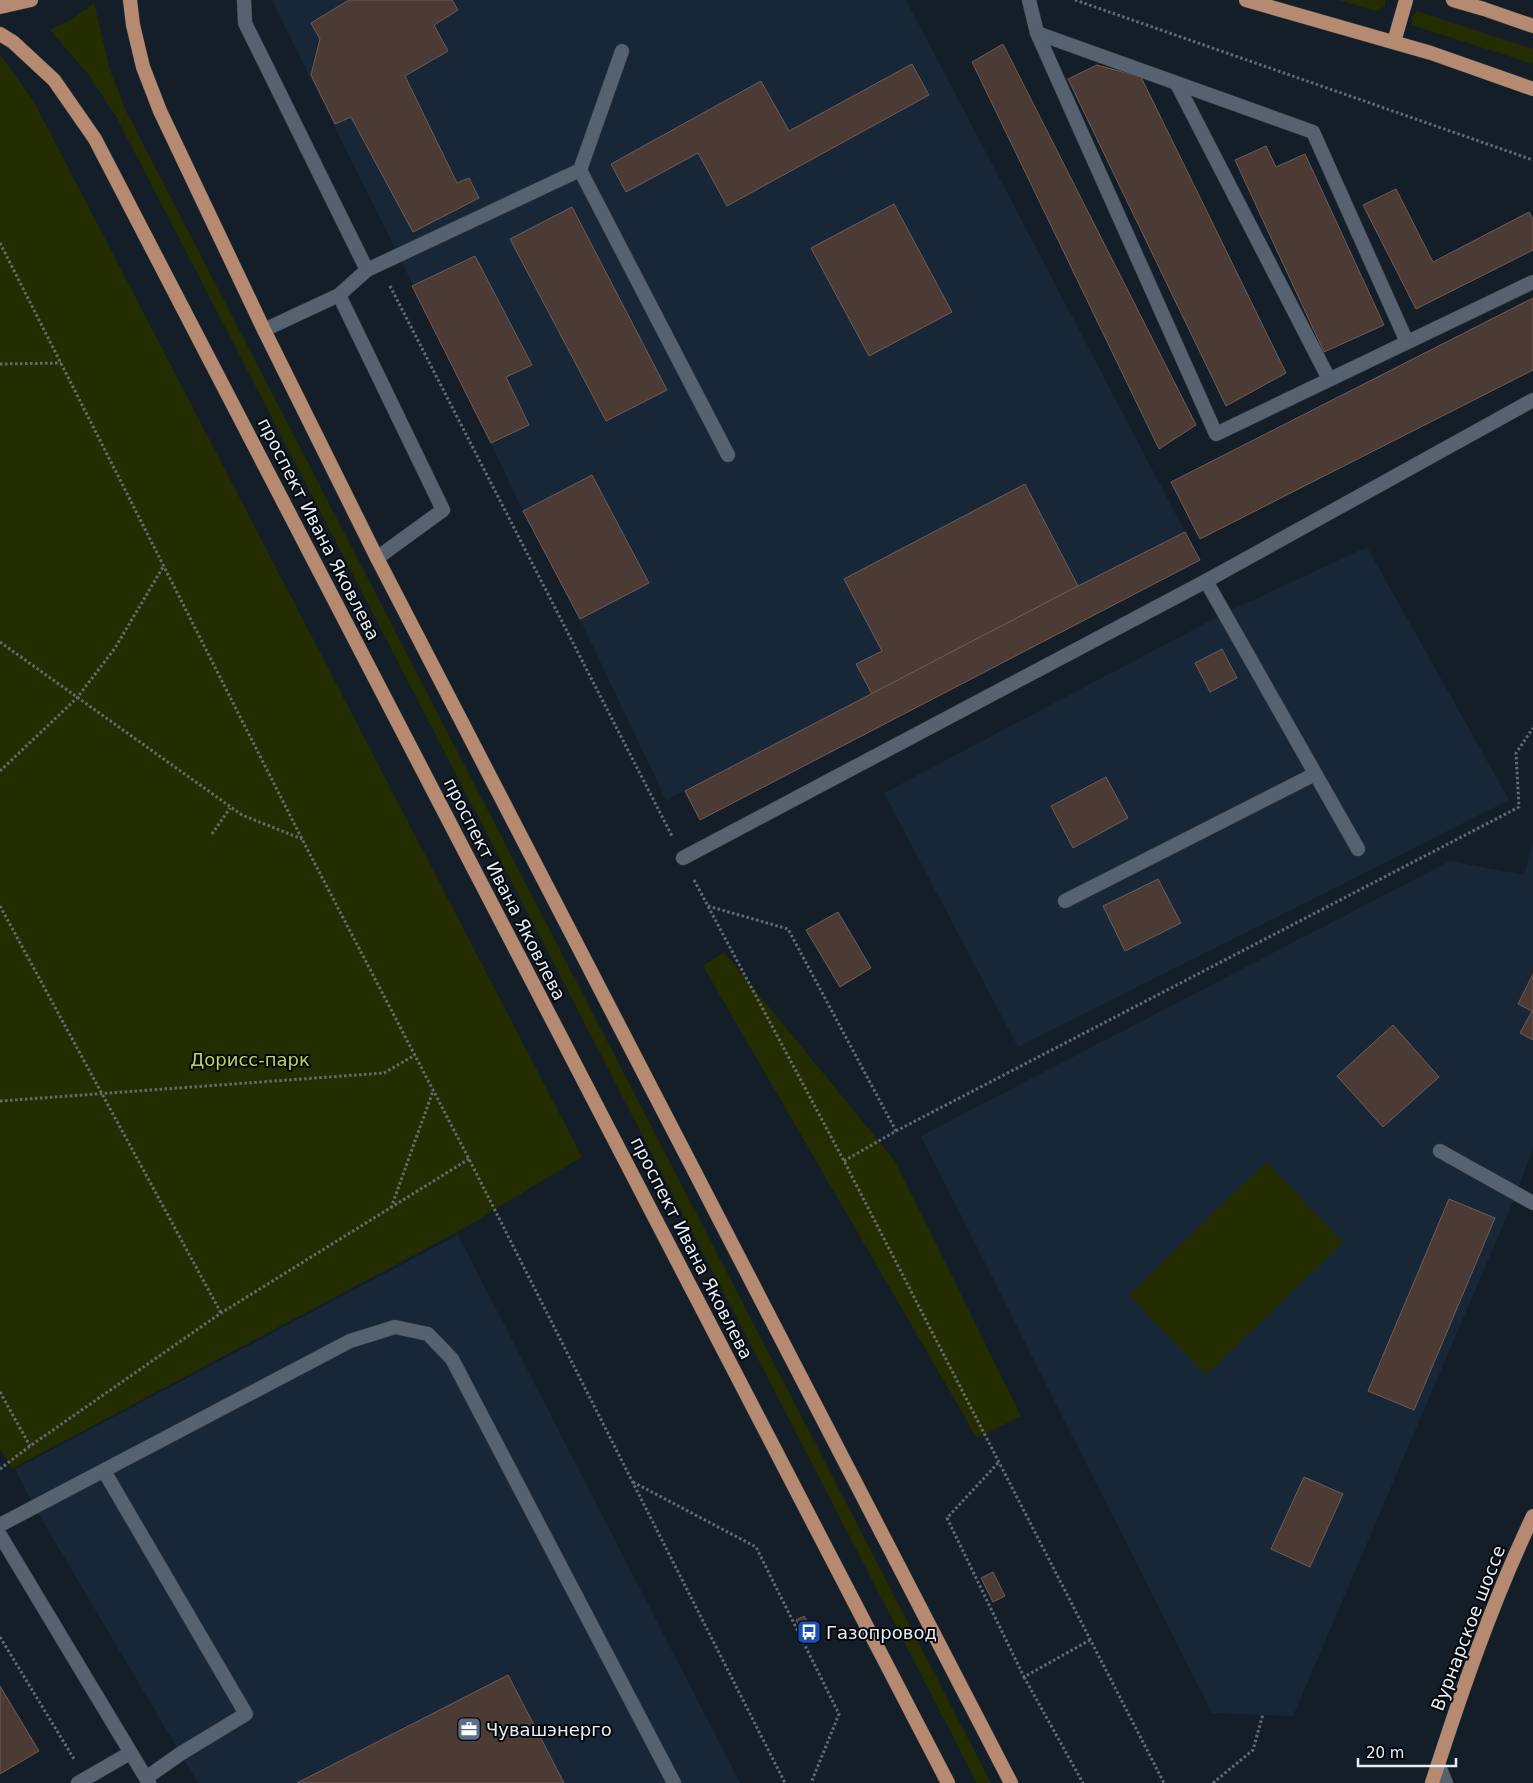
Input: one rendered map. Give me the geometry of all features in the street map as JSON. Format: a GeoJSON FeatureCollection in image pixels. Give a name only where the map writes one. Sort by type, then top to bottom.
{"type":"FeatureCollection","features":[{"type":"Feature","properties":{"kind":"main road"},"geometry":{"type":"LineString","coordinates":[[0,7],[31,0]]}},
{"type":"Feature","properties":{"kind":"main road","name":"проспект Ивана Яковлева"},"geometry":{"type":"LineString","coordinates":[[130,0],[133,25],[143,67],[160,111],[264,330],[377,558],[1011,1783]]}},
{"type":"Feature","properties":{"kind":"main road"},"geometry":{"type":"LineString","coordinates":[[1246,0],[1432,53],[1533,89]]}},
{"type":"Feature","properties":{"kind":"main road"},"geometry":{"type":"LineString","coordinates":[[1394,42],[1406,0]]}},
{"type":"Feature","properties":{"kind":"main road"},"geometry":{"type":"LineString","coordinates":[[1453,0],[1533,26]]}},
{"type":"Feature","properties":{"kind":"main road","name":"проспект Ивана Яковлева"},"geometry":{"type":"LineString","coordinates":[[0,34],[13,42],[54,80],[95,139],[948,1783]]}},
{"type":"Feature","properties":{"kind":"main road","name":"Вурнарское шоссе"},"geometry":{"type":"LineString","coordinates":[[1432,1783],[1463,1689],[1517,1550],[1533,1516]]}},
{"type":"Feature","properties":{"kind":"street"},"geometry":{"type":"LineString","coordinates":[[244,0],[245,23],[367,270]]}},
{"type":"Feature","properties":{"kind":"street"},"geometry":{"type":"LineString","coordinates":[[1029,0],[1037,34],[1216,434],[1533,282]]}},
{"type":"Feature","properties":{"kind":"street"},"geometry":{"type":"LineString","coordinates":[[1037,34],[1313,132],[1407,342]]}},
{"type":"Feature","properties":{"kind":"street"},"geometry":{"type":"LineString","coordinates":[[264,330],[340,295],[367,270],[580,170],[622,51]]}},
{"type":"Feature","properties":{"kind":"street"},"geometry":{"type":"LineString","coordinates":[[1177,84],[1329,379]]}},
{"type":"Feature","properties":{"kind":"street"},"geometry":{"type":"LineString","coordinates":[[580,170],[728,455]]}},
{"type":"Feature","properties":{"kind":"street"},"geometry":{"type":"LineString","coordinates":[[340,295],[443,510],[377,558]]}},
{"type":"Feature","properties":{"kind":"street"},"geometry":{"type":"LineString","coordinates":[[683,858],[1206,580],[1533,400]]}},
{"type":"Feature","properties":{"kind":"street"},"geometry":{"type":"LineString","coordinates":[[1206,580],[1358,849]]}},
{"type":"Feature","properties":{"kind":"street"},"geometry":{"type":"LineString","coordinates":[[1065,901],[1315,774]]}},
{"type":"Feature","properties":{"kind":"street"},"geometry":{"type":"LineString","coordinates":[[1440,1151],[1533,1203]]}},
{"type":"Feature","properties":{"kind":"street"},"geometry":{"type":"LineString","coordinates":[[0,1526],[350,1341],[395,1327],[428,1334],[452,1359],[674,1783]]}},
{"type":"Feature","properties":{"kind":"street"},"geometry":{"type":"LineString","coordinates":[[0,1535],[148,1781],[180,1754],[246,1714],[104,1471]]}},
{"type":"Feature","properties":{"kind":"street"},"geometry":{"type":"LineString","coordinates":[[82,1781],[130,1752]]}},
{"type":"Feature","properties":{"kind":"street"},"geometry":{"type":"LineString","coordinates":[[1438,1764],[1446,1783]]}},
{"type":"Feature","properties":{"kind":"path"},"geometry":{"type":"LineString","coordinates":[[1075,0],[1533,160]]}},
{"type":"Feature","properties":{"kind":"path"},"geometry":{"type":"LineString","coordinates":[[0,243],[302,839],[469,1159],[785,1783]]}},
{"type":"Feature","properties":{"kind":"path"},"geometry":{"type":"LineString","coordinates":[[367,270],[390,286],[683,858],[844,1161],[1164,1783]]}},
{"type":"Feature","properties":{"kind":"path"},"geometry":{"type":"LineString","coordinates":[[0,364],[60,362]]}},
{"type":"Feature","properties":{"kind":"path"},"geometry":{"type":"LineString","coordinates":[[0,771],[77,698],[115,648],[163,566]]}},
{"type":"Feature","properties":{"kind":"path"},"geometry":{"type":"LineString","coordinates":[[0,642],[242,816],[302,839]]}},
{"type":"Feature","properties":{"kind":"path"},"geometry":{"type":"LineString","coordinates":[[844,1161],[896,1130],[1519,807],[1516,752],[1533,728]]}},
{"type":"Feature","properties":{"kind":"path"},"geometry":{"type":"LineString","coordinates":[[212,834],[230,807]]}},
{"type":"Feature","properties":{"kind":"path"},"geometry":{"type":"LineString","coordinates":[[0,906],[221,1313]]}},
{"type":"Feature","properties":{"kind":"path"},"geometry":{"type":"LineString","coordinates":[[708,906],[788,929],[896,1130]]}},
{"type":"Feature","properties":{"kind":"path"},"geometry":{"type":"LineString","coordinates":[[0,1101],[384,1073],[415,1055]]}},
{"type":"Feature","properties":{"kind":"path"},"geometry":{"type":"LineString","coordinates":[[391,1208],[433,1091]]}},
{"type":"Feature","properties":{"kind":"path"},"geometry":{"type":"LineString","coordinates":[[0,1469],[221,1313],[469,1159]]}},
{"type":"Feature","properties":{"kind":"path"},"geometry":{"type":"LineString","coordinates":[[0,1392],[30,1446]]}},
{"type":"Feature","properties":{"kind":"path"},"geometry":{"type":"LineString","coordinates":[[998,1463],[946,1518],[1024,1677],[1083,1783]]}},
{"type":"Feature","properties":{"kind":"path"},"geometry":{"type":"LineString","coordinates":[[632,1482],[756,1548],[839,1714],[811,1783]]}},
{"type":"Feature","properties":{"kind":"path"},"geometry":{"type":"LineString","coordinates":[[0,1638],[82,1781]]}},
{"type":"Feature","properties":{"kind":"path"},"geometry":{"type":"LineString","coordinates":[[1024,1677],[1090,1640]]}},
{"type":"Feature","properties":{"kind":"path"},"geometry":{"type":"LineString","coordinates":[[1213,1783],[1253,1750],[1263,1714]]}},
{"type":"Feature","properties":{"kind":"shaded area"},"geometry":{"type":"Polygon","coordinates":[[[272,0],[906,0],[1185,532],[666,800],[580,619],[523,511],[272,0]]]}},
{"type":"Feature","properties":{"kind":"shaded area"},"geometry":{"type":"Polygon","coordinates":[[[1367,547],[1509,800],[1018,1047],[884,793],[1223,614],[1367,547]]]}},
{"type":"Feature","properties":{"kind":"shaded area"},"geometry":{"type":"Polygon","coordinates":[[[1533,842],[1533,1148],[1516,1195],[1293,1716],[1212,1713],[921,1136],[1450,861],[1524,875],[1533,842]]]}},
{"type":"Feature","properties":{"kind":"shaded area"},"geometry":{"type":"Polygon","coordinates":[[[458,1235],[740,1783],[198,1783],[35,1508],[15,1469],[458,1235]]]}},
{"type":"Feature","properties":{"kind":"green space"},"geometry":{"type":"Polygon","coordinates":[[[1339,0],[1385,0],[1385,6],[1376,11],[1339,0]]]}},
{"type":"Feature","properties":{"kind":"green space"},"geometry":{"type":"Polygon","coordinates":[[[94,3],[110,70],[126,111],[991,1783],[977,1783],[117,118],[88,74],[50,30],[72,19],[94,3]]]}},
{"type":"Feature","properties":{"kind":"green space"},"geometry":{"type":"Polygon","coordinates":[[[1417,11],[1533,49],[1533,64],[1412,25],[1412,16],[1417,11]]]}},
{"type":"Feature","properties":{"kind":"green space","name":"Дорисс-парк"},"geometry":{"type":"Polygon","coordinates":[[[0,54],[33,100],[582,1157],[459,1231],[12,1469],[0,1449],[0,54]]]}},
{"type":"Feature","properties":{"kind":"green space"},"geometry":{"type":"Polygon","coordinates":[[[724,952],[895,1161],[1021,1416],[977,1438],[703,966],[724,952]]]}},
{"type":"Feature","properties":{"kind":"green space"},"geometry":{"type":"Polygon","coordinates":[[[1266,1162],[1343,1242],[1206,1375],[1129,1295],[1266,1162]]]}},
{"type":"Feature","properties":{"kind":"building"},"geometry":{"type":"Polygon","coordinates":[[[349,0],[452,0],[458,10],[434,25],[448,51],[405,76],[457,183],[469,178],[479,198],[413,232],[351,117],[335,124],[311,75],[320,39],[311,23],[349,0]]]}},
{"type":"Feature","properties":{"kind":"building"},"geometry":{"type":"Polygon","coordinates":[[[1003,44],[1196,425],[1159,449],[972,62],[1003,44]]]}},
{"type":"Feature","properties":{"kind":"building"},"geometry":{"type":"Polygon","coordinates":[[[912,64],[929,95],[727,206],[698,153],[626,192],[611,164],[761,81],[789,131],[912,64]]]}},
{"type":"Feature","properties":{"kind":"building"},"geometry":{"type":"Polygon","coordinates":[[[1097,65],[1141,77],[1286,373],[1226,406],[1068,79],[1097,65]]]}},
{"type":"Feature","properties":{"kind":"building"},"geometry":{"type":"Polygon","coordinates":[[[1266,146],[1276,167],[1305,154],[1384,325],[1324,352],[1235,160],[1266,146]]]}},
{"type":"Feature","properties":{"kind":"building"},"geometry":{"type":"Polygon","coordinates":[[[1396,189],[1433,262],[1529,212],[1533,219],[1533,250],[1416,309],[1363,205],[1396,189]]]}},
{"type":"Feature","properties":{"kind":"building"},"geometry":{"type":"Polygon","coordinates":[[[894,204],[952,312],[869,356],[811,248],[894,204]]]}},
{"type":"Feature","properties":{"kind":"building"},"geometry":{"type":"Polygon","coordinates":[[[572,207],[667,390],[606,421],[510,239],[572,207]]]}},
{"type":"Feature","properties":{"kind":"building"},"geometry":{"type":"Polygon","coordinates":[[[475,256],[532,365],[506,377],[529,425],[491,443],[412,286],[475,256]]]}},
{"type":"Feature","properties":{"kind":"building"},"geometry":{"type":"Polygon","coordinates":[[[1533,298],[1533,370],[1200,539],[1171,482],[1533,298]]]}},
{"type":"Feature","properties":{"kind":"building"},"geometry":{"type":"Polygon","coordinates":[[[592,475],[649,583],[580,619],[523,511],[592,475]]]}},
{"type":"Feature","properties":{"kind":"building"},"geometry":{"type":"Polygon","coordinates":[[[1025,484],[1078,586],[872,694],[856,664],[882,651],[844,579],[1025,484]]]}},
{"type":"Feature","properties":{"kind":"building"},"geometry":{"type":"Polygon","coordinates":[[[1185,532],[1200,560],[700,820],[685,791],[1185,532]]]}},
{"type":"Feature","properties":{"kind":"building"},"geometry":{"type":"Polygon","coordinates":[[[1222,649],[1237,678],[1210,692],[1195,663],[1222,649]]]}},
{"type":"Feature","properties":{"kind":"building"},"geometry":{"type":"Polygon","coordinates":[[[1106,777],[1128,818],[1073,848],[1051,806],[1106,777]]]}},
{"type":"Feature","properties":{"kind":"building"},"geometry":{"type":"Polygon","coordinates":[[[1158,879],[1181,923],[1125,951],[1103,906],[1158,879]]]}},
{"type":"Feature","properties":{"kind":"building"},"geometry":{"type":"Polygon","coordinates":[[[838,912],[871,968],[840,987],[806,930],[838,912]]]}},
{"type":"Feature","properties":{"kind":"building"},"geometry":{"type":"Polygon","coordinates":[[[1533,974],[1533,1040],[1520,1033],[1532,1011],[1518,1004],[1533,974]]]}},
{"type":"Feature","properties":{"kind":"building"},"geometry":{"type":"Polygon","coordinates":[[[1393,1025],[1439,1077],[1383,1127],[1337,1076],[1393,1025]]]}},
{"type":"Feature","properties":{"kind":"building"},"geometry":{"type":"Polygon","coordinates":[[[1449,1199],[1495,1218],[1414,1410],[1368,1391],[1449,1199]]]}},
{"type":"Feature","properties":{"kind":"building"},"geometry":{"type":"Polygon","coordinates":[[[1304,1477],[1343,1494],[1310,1567],[1271,1549],[1304,1477]]]}},
{"type":"Feature","properties":{"kind":"building"},"geometry":{"type":"Polygon","coordinates":[[[993,1572],[1005,1596],[993,1602],[981,1578],[993,1572]]]}},
{"type":"Feature","properties":{"kind":"building"},"geometry":{"type":"Polygon","coordinates":[[[804,1616],[815,1635],[806,1639],[796,1620],[804,1616]]]}},
{"type":"Feature","properties":{"kind":"building","name":"Чувашэнерго"},"geometry":{"type":"Polygon","coordinates":[[[508,1675],[564,1783],[297,1783],[508,1675]]]}},
{"type":"Feature","properties":{"kind":"building"},"geometry":{"type":"Polygon","coordinates":[[[0,1686],[39,1751],[0,1774],[0,1686]]]}},
{"type":"Feature","properties":{"kind":"place","name":"Газопровод"},"geometry":{"type":"Point","coordinates":[809,1632]}},
{"type":"Feature","properties":{"kind":"place","name":"Чувашэнерго"},"geometry":{"type":"Point","coordinates":[469,1729]}}]}
